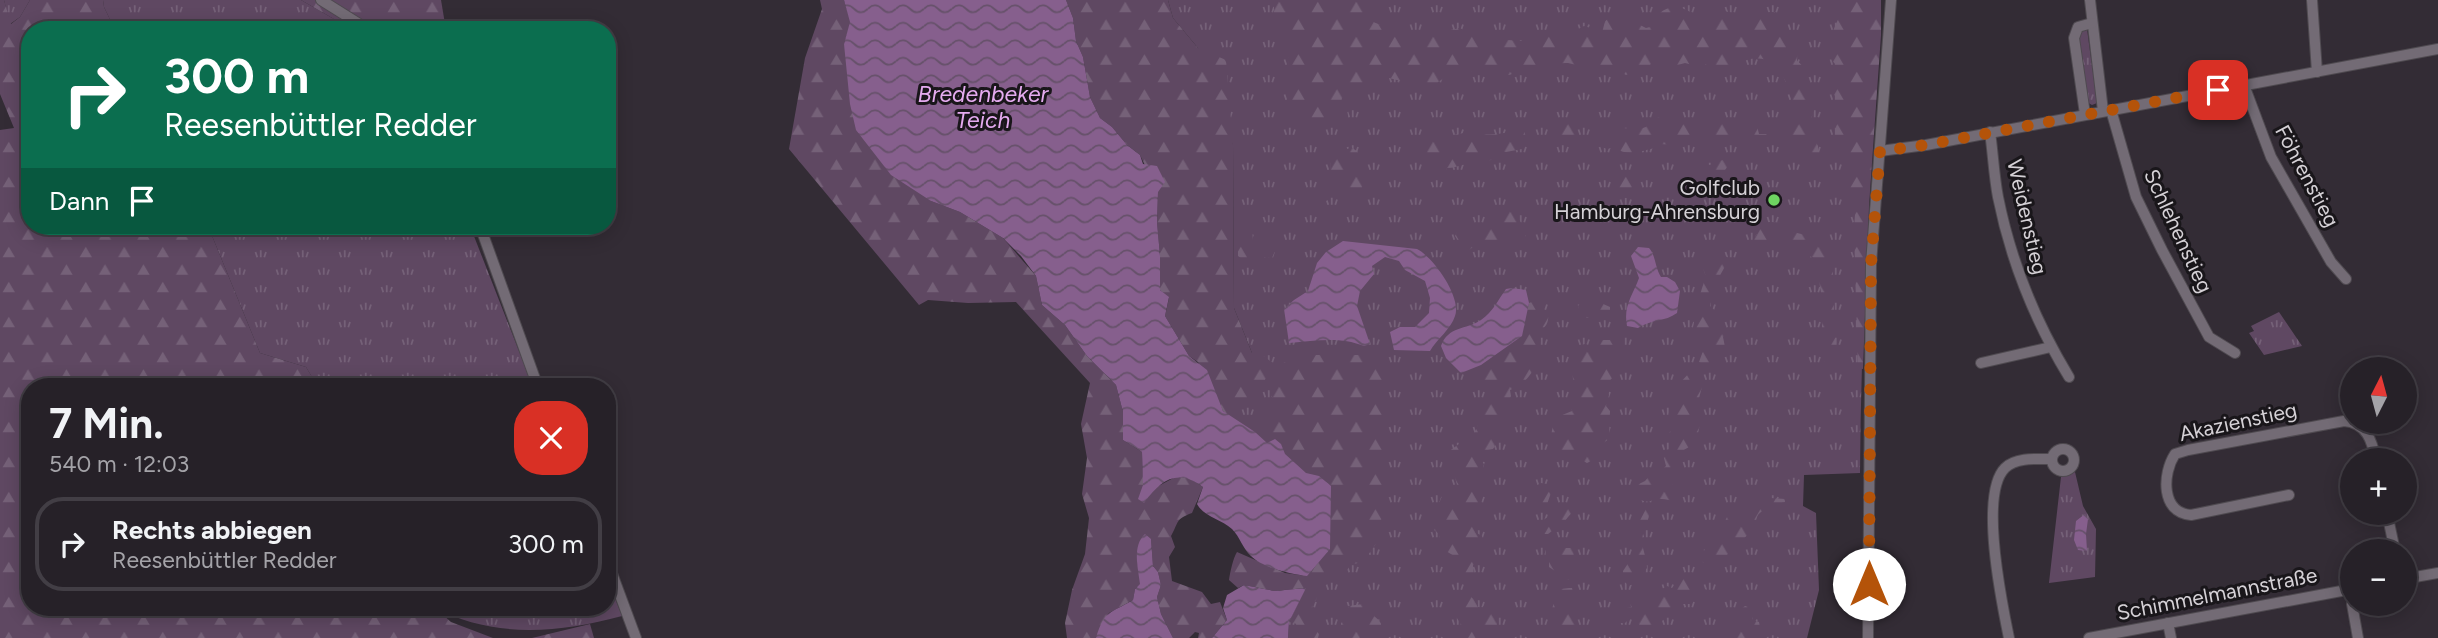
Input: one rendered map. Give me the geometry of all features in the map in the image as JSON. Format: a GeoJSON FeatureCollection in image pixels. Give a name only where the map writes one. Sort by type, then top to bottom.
{"type":"FeatureCollection","features":[{"type":"Feature","properties":{"kind":"street"},"geometry":{"type":"LineString","coordinates":[[321,0],[355,21]]}},
{"type":"Feature","properties":{"kind":"street"},"geometry":{"type":"LineString","coordinates":[[1868,638],[1871,264],[1891,0]]}},
{"type":"Feature","properties":{"kind":"street","name":"Schlehenstieg"},"geometry":{"type":"LineString","coordinates":[[2090,0],[2107,110],[2136,197],[2209,337],[2235,353]]}},
{"type":"Feature","properties":{"kind":"street"},"geometry":{"type":"LineString","coordinates":[[2312,0],[2317,72]]}},
{"type":"Feature","properties":{"kind":"street"},"geometry":{"type":"LineString","coordinates":[[2085,114],[2074,38],[2078,27],[2092,23]]}},
{"type":"Feature","properties":{"kind":"street"},"geometry":{"type":"LineString","coordinates":[[1880,151],[1926,145],[2438,49]]}},
{"type":"Feature","properties":{"kind":"street","name":"Föhrenstieg"},"geometry":{"type":"LineString","coordinates":[[2245,85],[2271,157],[2331,262],[2346,279]]}},
{"type":"Feature","properties":{"kind":"street","name":"Weidenstieg"},"geometry":{"type":"LineString","coordinates":[[1990,132],[1998,196],[2014,261],[2032,309],[2069,377]]}},
{"type":"Feature","properties":{"kind":"street"},"geometry":{"type":"LineString","coordinates":[[483,235],[535,378]]}},
{"type":"Feature","properties":{"kind":"street"},"geometry":{"type":"LineString","coordinates":[[1981,363],[2051,347]]}},
{"type":"Feature","properties":{"kind":"street","name":"Akazienstieg"},"geometry":{"type":"LineString","coordinates":[[2289,495],[2183,514],[2172,505],[2167,496],[2167,469],[2175,454],[2188,450],[2344,421],[2361,427],[2370,435],[2373,448]]}},
{"type":"Feature","properties":{"kind":"street"},"geometry":{"type":"LineString","coordinates":[[2009,638],[1995,555],[1993,529],[1997,486],[2004,469],[2013,463],[2052,459]]}},
{"type":"Feature","properties":{"kind":"street"},"geometry":{"type":"LineString","coordinates":[[2417,577],[2438,573]]}},
{"type":"Feature","properties":{"kind":"street"},"geometry":{"type":"LineString","coordinates":[[616,584],[636,638]]}},
{"type":"Feature","properties":{"kind":"street","name":"Schimmelmannstraße"},"geometry":{"type":"LineString","coordinates":[[2089,638],[2340,591]]}},
{"type":"Feature","properties":{"kind":"street"},"geometry":{"type":"LineString","coordinates":[[2354,616],[2358,638]]}},
{"type":"Feature","properties":{"kind":"street"},"geometry":{"type":"LineString","coordinates":[[2168,623],[2171,638]]}},
{"type":"Feature","properties":{"kind":"green space"},"geometry":{"type":"Polygon","coordinates":[[[0,0],[4,0],[11,24],[20,17],[30,0],[103,0],[111,21],[21,21],[21,235],[212,235],[260,353],[306,367],[313,378],[21,378],[21,616],[444,616],[451,622],[493,638],[0,638],[0,130],[14,128],[0,94],[0,0]]]}},
{"type":"Feature","properties":{"kind":"green space"},"geometry":{"type":"Polygon","coordinates":[[[4,0],[30,0],[20,17],[10,24],[4,0]]]}},
{"type":"Feature","properties":{"kind":"green space"},"geometry":{"type":"Polygon","coordinates":[[[103,0],[301,0],[337,21],[111,21],[103,0]]]}},
{"type":"Feature","properties":{"kind":"green space"},"geometry":{"type":"Polygon","coordinates":[[[301,0],[441,0],[444,21],[337,21],[301,0]]]}},
{"type":"Feature","properties":{"kind":"green space"},"geometry":{"type":"Polygon","coordinates":[[[820,0],[844,0],[851,22],[844,44],[931,201],[960,212],[1003,238],[1036,276],[1042,305],[1065,325],[1087,356],[1116,385],[1123,412],[1123,440],[1142,452],[1144,502],[1155,488],[1177,476],[1191,479],[1203,487],[1192,513],[1180,519],[1171,536],[1175,547],[1169,557],[1172,581],[1202,592],[1211,604],[1220,602],[1227,620],[1212,638],[1198,638],[1199,633],[1195,632],[1189,638],[1173,638],[1161,614],[1157,597],[1161,585],[1158,572],[1153,566],[1151,539],[1137,560],[1141,584],[1135,589],[1133,600],[1109,613],[1096,638],[1067,638],[1065,623],[1072,590],[1085,554],[1089,518],[1082,494],[1087,458],[1081,424],[1090,383],[1016,302],[928,300],[919,305],[789,149],[805,58],[822,9],[820,0]]]}},
{"type":"Feature","properties":{"kind":"green space"},"geometry":{"type":"Polygon","coordinates":[[[1066,0],[1168,0],[1173,18],[1198,48],[1226,60],[1233,145],[1234,308],[1252,353],[1265,357],[1275,365],[1261,386],[1255,385],[1239,408],[1235,420],[1223,411],[1198,362],[1189,356],[1165,316],[1169,298],[1160,290],[1158,192],[1140,155],[1100,118],[1090,97],[1083,57],[1076,41],[1073,18],[1066,0]]]}},
{"type":"Feature","properties":{"kind":"green space","name":"Golfclub Hamburg-Ahrensburg"},"geometry":{"type":"Polygon","coordinates":[[[1168,0],[1881,0],[1864,296],[1860,473],[1804,475],[1803,506],[1816,513],[1819,590],[1807,638],[1288,638],[1289,622],[1306,588],[1267,444],[1223,411],[1252,353],[1234,308],[1233,145],[1198,48],[1173,18],[1168,0]]]}},
{"type":"Feature","properties":{"kind":"green space"},"geometry":{"type":"Polygon","coordinates":[[[1271,0],[1360,0],[1366,9],[1365,18],[1383,26],[1399,38],[1415,42],[1429,31],[1441,32],[1460,28],[1477,38],[1523,41],[1532,37],[1540,40],[1549,36],[1561,38],[1584,26],[1594,29],[1598,34],[1602,33],[1605,21],[1609,18],[1622,21],[1630,15],[1638,17],[1640,25],[1646,28],[1650,27],[1659,14],[1673,7],[1702,16],[1721,10],[1735,14],[1775,12],[1776,19],[1786,28],[1793,43],[1798,44],[1797,61],[1803,67],[1806,81],[1810,83],[1814,110],[1811,119],[1812,135],[1818,146],[1819,158],[1812,158],[1793,147],[1790,140],[1784,137],[1783,127],[1792,113],[1792,99],[1781,71],[1772,70],[1767,60],[1760,59],[1744,61],[1725,72],[1714,71],[1699,63],[1685,63],[1667,68],[1651,64],[1645,70],[1626,75],[1608,69],[1603,73],[1593,73],[1568,63],[1549,66],[1533,75],[1521,71],[1509,75],[1492,71],[1487,75],[1459,71],[1454,76],[1449,74],[1421,90],[1415,80],[1405,82],[1385,77],[1368,82],[1342,98],[1341,103],[1348,116],[1342,119],[1321,122],[1292,118],[1287,104],[1287,93],[1299,84],[1289,73],[1288,59],[1292,47],[1285,42],[1279,28],[1284,21],[1274,15],[1274,2],[1271,0]]]}},
{"type":"Feature","properties":{"kind":"green space"},"geometry":{"type":"Polygon","coordinates":[[[1832,0],[1881,0],[1863,369],[1858,368],[1854,230],[1856,198],[1843,195],[1839,183],[1845,169],[1836,146],[1835,96],[1828,83],[1843,76],[1844,70],[1831,59],[1829,52],[1831,37],[1840,15],[1832,0]]]}},
{"type":"Feature","properties":{"kind":"green space"},"geometry":{"type":"Polygon","coordinates":[[[2087,29],[2097,103],[2092,105],[2087,102],[2077,37],[2079,30],[2087,29]]]}},
{"type":"Feature","properties":{"kind":"green space"},"geometry":{"type":"Polygon","coordinates":[[[1658,117],[1677,127],[1697,118],[1706,123],[1715,120],[1723,123],[1731,119],[1747,127],[1754,124],[1759,134],[1773,136],[1772,142],[1757,144],[1749,135],[1724,140],[1679,140],[1675,145],[1660,144],[1658,147],[1630,153],[1615,147],[1607,149],[1594,144],[1595,141],[1615,140],[1619,128],[1646,127],[1658,117]]]}},
{"type":"Feature","properties":{"kind":"green space"},"geometry":{"type":"Polygon","coordinates":[[[1568,122],[1577,135],[1576,139],[1567,145],[1561,143],[1560,136],[1552,135],[1551,129],[1558,129],[1568,122]]]}},
{"type":"Feature","properties":{"kind":"green space"},"geometry":{"type":"Polygon","coordinates":[[[1524,130],[1526,138],[1522,149],[1506,152],[1497,150],[1495,157],[1489,161],[1480,157],[1479,160],[1447,168],[1442,173],[1426,159],[1430,140],[1466,132],[1493,134],[1524,130]]]}},
{"type":"Feature","properties":{"kind":"green space"},"geometry":{"type":"Polygon","coordinates":[[[1351,147],[1358,152],[1357,161],[1363,176],[1362,189],[1357,195],[1337,187],[1330,193],[1328,200],[1320,204],[1316,191],[1325,188],[1331,176],[1331,158],[1351,147]]]}},
{"type":"Feature","properties":{"kind":"green space"},"geometry":{"type":"Polygon","coordinates":[[[1726,161],[1728,166],[1717,174],[1712,182],[1698,169],[1702,163],[1710,165],[1726,161]]]}},
{"type":"Feature","properties":{"kind":"green space"},"geometry":{"type":"Polygon","coordinates":[[[1626,171],[1631,172],[1632,189],[1628,190],[1627,198],[1608,195],[1608,190],[1614,188],[1616,182],[1622,182],[1626,171]]]}},
{"type":"Feature","properties":{"kind":"green space"},"geometry":{"type":"Polygon","coordinates":[[[1505,210],[1517,216],[1526,236],[1491,245],[1477,244],[1464,250],[1455,236],[1459,228],[1485,224],[1490,219],[1495,220],[1497,214],[1505,210]]]}},
{"type":"Feature","properties":{"kind":"green space"},"geometry":{"type":"Polygon","coordinates":[[[1769,222],[1781,223],[1793,232],[1822,239],[1832,251],[1836,370],[1828,371],[1823,355],[1822,298],[1817,259],[1768,241],[1762,245],[1755,244],[1754,239],[1761,226],[1769,222]]]}},
{"type":"Feature","properties":{"kind":"green space"},"geometry":{"type":"Polygon","coordinates":[[[1252,228],[1253,241],[1257,245],[1269,245],[1275,251],[1272,258],[1261,257],[1246,262],[1238,256],[1238,229],[1252,228]]]}},
{"type":"Feature","properties":{"kind":"green space"},"geometry":{"type":"Polygon","coordinates":[[[212,235],[474,235],[529,378],[313,378],[306,367],[260,353],[212,235]]]}},
{"type":"Feature","properties":{"kind":"green space"},"geometry":{"type":"Polygon","coordinates":[[[1713,252],[1727,257],[1728,261],[1713,288],[1710,306],[1721,316],[1725,347],[1718,365],[1710,368],[1699,362],[1703,351],[1697,340],[1693,339],[1693,334],[1706,277],[1702,265],[1709,260],[1713,252]]]}},
{"type":"Feature","properties":{"kind":"green space"},"geometry":{"type":"Polygon","coordinates":[[[1591,297],[1600,298],[1601,303],[1610,307],[1610,313],[1600,318],[1585,318],[1578,306],[1591,297]]]}},
{"type":"Feature","properties":{"kind":"green space"},"geometry":{"type":"Polygon","coordinates":[[[1544,300],[1544,311],[1548,312],[1548,319],[1540,332],[1540,350],[1535,367],[1525,381],[1510,390],[1508,403],[1512,409],[1506,425],[1493,449],[1488,450],[1481,461],[1484,464],[1479,481],[1484,492],[1477,517],[1480,521],[1476,524],[1475,532],[1482,536],[1483,544],[1477,562],[1473,565],[1474,577],[1470,582],[1463,581],[1456,557],[1439,547],[1439,534],[1434,530],[1439,522],[1438,506],[1442,496],[1455,493],[1458,488],[1454,474],[1445,473],[1442,461],[1447,458],[1448,452],[1459,444],[1472,442],[1485,398],[1484,383],[1479,382],[1478,376],[1482,371],[1481,365],[1522,336],[1529,303],[1544,300]]]}},
{"type":"Feature","properties":{"kind":"green space"},"geometry":{"type":"Polygon","coordinates":[[[2279,312],[2302,346],[2264,355],[2249,333],[2254,331],[2251,326],[2279,312]]]}},
{"type":"Feature","properties":{"kind":"green space"},"geometry":{"type":"Polygon","coordinates":[[[1620,335],[1623,346],[1612,361],[1615,373],[1607,387],[1609,439],[1596,448],[1597,458],[1587,463],[1578,458],[1565,459],[1554,452],[1551,440],[1555,418],[1572,411],[1575,392],[1572,372],[1576,368],[1579,346],[1585,344],[1594,347],[1602,340],[1610,340],[1620,335]]]}},
{"type":"Feature","properties":{"kind":"green space"},"geometry":{"type":"Polygon","coordinates":[[[1302,355],[1370,355],[1377,359],[1378,368],[1388,371],[1391,384],[1388,392],[1382,391],[1380,394],[1381,399],[1391,405],[1388,416],[1390,425],[1387,429],[1382,429],[1381,433],[1387,437],[1388,451],[1379,457],[1377,462],[1382,467],[1382,481],[1388,490],[1385,504],[1387,511],[1377,524],[1382,535],[1366,558],[1362,557],[1361,562],[1351,565],[1340,577],[1329,579],[1327,584],[1318,590],[1316,600],[1312,604],[1313,615],[1309,620],[1319,634],[1318,638],[1296,638],[1300,630],[1295,623],[1289,622],[1305,588],[1274,591],[1244,585],[1238,588],[1229,580],[1237,552],[1285,573],[1307,576],[1330,549],[1331,486],[1319,476],[1306,473],[1285,454],[1281,444],[1267,444],[1255,432],[1270,415],[1273,399],[1271,385],[1278,367],[1282,367],[1284,362],[1293,363],[1302,355]]]}},
{"type":"Feature","properties":{"kind":"green space"},"geometry":{"type":"Polygon","coordinates":[[[1692,370],[1699,372],[1703,383],[1698,402],[1701,409],[1694,417],[1700,424],[1696,443],[1682,451],[1682,465],[1677,469],[1675,482],[1669,489],[1673,501],[1642,500],[1638,498],[1637,485],[1654,471],[1660,471],[1666,466],[1663,454],[1670,449],[1669,433],[1676,424],[1669,420],[1669,411],[1678,385],[1692,370]]]}},
{"type":"Feature","properties":{"kind":"green space"},"geometry":{"type":"Polygon","coordinates":[[[2075,472],[2083,506],[2096,529],[2095,577],[2049,583],[2061,477],[2075,472]]]}},
{"type":"Feature","properties":{"kind":"green space"},"geometry":{"type":"Polygon","coordinates":[[[1541,483],[1547,484],[1552,490],[1545,510],[1536,511],[1530,505],[1528,491],[1541,483]]]}},
{"type":"Feature","properties":{"kind":"green space"},"geometry":{"type":"Polygon","coordinates":[[[1764,492],[1771,498],[1785,499],[1785,502],[1760,513],[1754,522],[1755,528],[1740,542],[1733,543],[1733,549],[1725,557],[1722,573],[1711,574],[1707,564],[1698,560],[1709,542],[1716,540],[1727,517],[1731,516],[1737,506],[1750,502],[1754,493],[1764,492]]]}},
{"type":"Feature","properties":{"kind":"green space"},"geometry":{"type":"Polygon","coordinates":[[[1559,504],[1574,505],[1575,510],[1556,531],[1539,534],[1541,524],[1555,514],[1559,504]]]}},
{"type":"Feature","properties":{"kind":"green space"},"geometry":{"type":"Polygon","coordinates":[[[1650,508],[1642,540],[1647,568],[1636,583],[1628,586],[1623,578],[1623,571],[1633,556],[1632,543],[1637,533],[1635,530],[1646,509],[1650,508]]]}},
{"type":"Feature","properties":{"kind":"green space"},"geometry":{"type":"Polygon","coordinates":[[[1551,539],[1560,548],[1573,548],[1575,569],[1570,580],[1557,577],[1555,571],[1549,567],[1549,561],[1545,559],[1546,550],[1542,540],[1551,539]]]}},
{"type":"Feature","properties":{"kind":"green space"},"geometry":{"type":"Polygon","coordinates":[[[1682,577],[1698,580],[1699,587],[1707,590],[1705,594],[1691,604],[1679,604],[1675,610],[1666,613],[1665,619],[1649,629],[1641,627],[1632,616],[1625,623],[1618,623],[1616,615],[1631,607],[1630,600],[1634,593],[1640,592],[1647,598],[1657,597],[1662,589],[1667,586],[1672,588],[1682,577]]]}},
{"type":"Feature","properties":{"kind":"green space"},"geometry":{"type":"Polygon","coordinates":[[[1572,588],[1574,597],[1568,608],[1576,621],[1576,633],[1580,638],[1555,638],[1556,629],[1561,623],[1551,615],[1555,596],[1553,590],[1572,588]]]}},
{"type":"Feature","properties":{"kind":"green space"},"geometry":{"type":"Polygon","coordinates":[[[1469,595],[1477,602],[1478,607],[1482,608],[1490,599],[1493,602],[1492,615],[1497,618],[1496,631],[1502,638],[1464,638],[1464,629],[1455,615],[1455,605],[1452,602],[1453,598],[1469,595]]]}},
{"type":"Feature","properties":{"kind":"green space"},"geometry":{"type":"Polygon","coordinates":[[[1368,600],[1374,602],[1377,607],[1374,616],[1381,622],[1381,627],[1389,631],[1387,638],[1372,638],[1364,628],[1360,638],[1344,638],[1341,634],[1341,623],[1350,614],[1348,606],[1363,604],[1368,600]]]}},
{"type":"Feature","properties":{"kind":"green space"},"geometry":{"type":"Polygon","coordinates":[[[616,601],[622,616],[573,627],[525,630],[478,624],[454,616],[616,616],[616,601]]]}},
{"type":"Feature","properties":{"kind":"green space"},"geometry":{"type":"Polygon","coordinates":[[[1745,606],[1749,607],[1753,620],[1759,622],[1765,638],[1717,638],[1723,626],[1736,624],[1740,610],[1745,606]]]}},
{"type":"Feature","properties":{"kind":"green space"},"geometry":{"type":"Polygon","coordinates":[[[590,624],[594,638],[532,638],[590,624]]]}},
{"type":"Feature","properties":{"kind":"water","name":"Bredenbeker Teich"},"geometry":{"type":"Polygon","coordinates":[[[844,0],[1066,0],[1073,18],[1076,41],[1083,57],[1090,97],[1100,118],[1140,155],[1143,164],[1157,166],[1165,182],[1158,192],[1157,222],[1160,290],[1169,297],[1165,316],[1189,356],[1207,370],[1223,411],[1267,443],[1275,439],[1281,444],[1285,454],[1306,473],[1319,476],[1331,486],[1330,549],[1307,576],[1270,567],[1251,556],[1232,529],[1200,508],[1197,504],[1203,487],[1194,481],[1185,478],[1170,479],[1157,488],[1144,503],[1138,499],[1143,485],[1142,452],[1123,440],[1123,412],[1116,385],[1087,356],[1065,325],[1042,305],[1036,276],[1021,256],[1003,238],[960,212],[931,201],[891,175],[856,130],[850,104],[844,44],[850,22],[844,0]]]}},
{"type":"Feature","properties":{"kind":"water"},"geometry":{"type":"Polygon","coordinates":[[[1343,241],[1417,249],[1431,260],[1445,278],[1456,308],[1450,325],[1430,351],[1394,350],[1390,332],[1400,327],[1415,327],[1429,313],[1430,298],[1425,281],[1405,270],[1399,261],[1385,257],[1372,266],[1374,274],[1360,291],[1357,306],[1370,344],[1364,346],[1327,340],[1289,343],[1284,309],[1308,291],[1317,263],[1326,252],[1343,241]]]}},
{"type":"Feature","properties":{"kind":"water"},"geometry":{"type":"Polygon","coordinates":[[[1638,247],[1649,248],[1661,277],[1675,282],[1680,291],[1677,313],[1638,328],[1627,326],[1626,319],[1627,307],[1639,278],[1631,256],[1638,247]]]}},
{"type":"Feature","properties":{"kind":"water"},"geometry":{"type":"Polygon","coordinates":[[[1506,289],[1526,290],[1529,303],[1522,336],[1481,365],[1461,373],[1446,358],[1441,346],[1444,340],[1453,332],[1485,317],[1506,289]]]}},
{"type":"Feature","properties":{"kind":"water"},"geometry":{"type":"Polygon","coordinates":[[[2085,514],[2088,519],[2087,551],[2078,550],[2074,540],[2076,521],[2085,514]]]}},
{"type":"Feature","properties":{"kind":"water"},"geometry":{"type":"Polygon","coordinates":[[[1145,534],[1151,539],[1153,566],[1158,572],[1161,585],[1157,597],[1161,614],[1173,638],[1096,638],[1105,618],[1133,600],[1135,589],[1140,584],[1138,544],[1145,534]]]}},
{"type":"Feature","properties":{"kind":"water"},"geometry":{"type":"Polygon","coordinates":[[[1244,585],[1274,591],[1306,588],[1289,622],[1288,638],[1212,638],[1227,620],[1223,608],[1227,595],[1244,585]]]}},
{"type":"Feature","properties":{"kind":"place","name":"Golfclub Hamburg-Ahrensburg"},"geometry":{"type":"Point","coordinates":[1774,200]}},
{"type":"Feature","properties":{"kind":"route"},"geometry":{"type":"LineString","coordinates":[[1869,584],[1871,264],[1880,151],[1926,145],[2218,90]]}}]}
